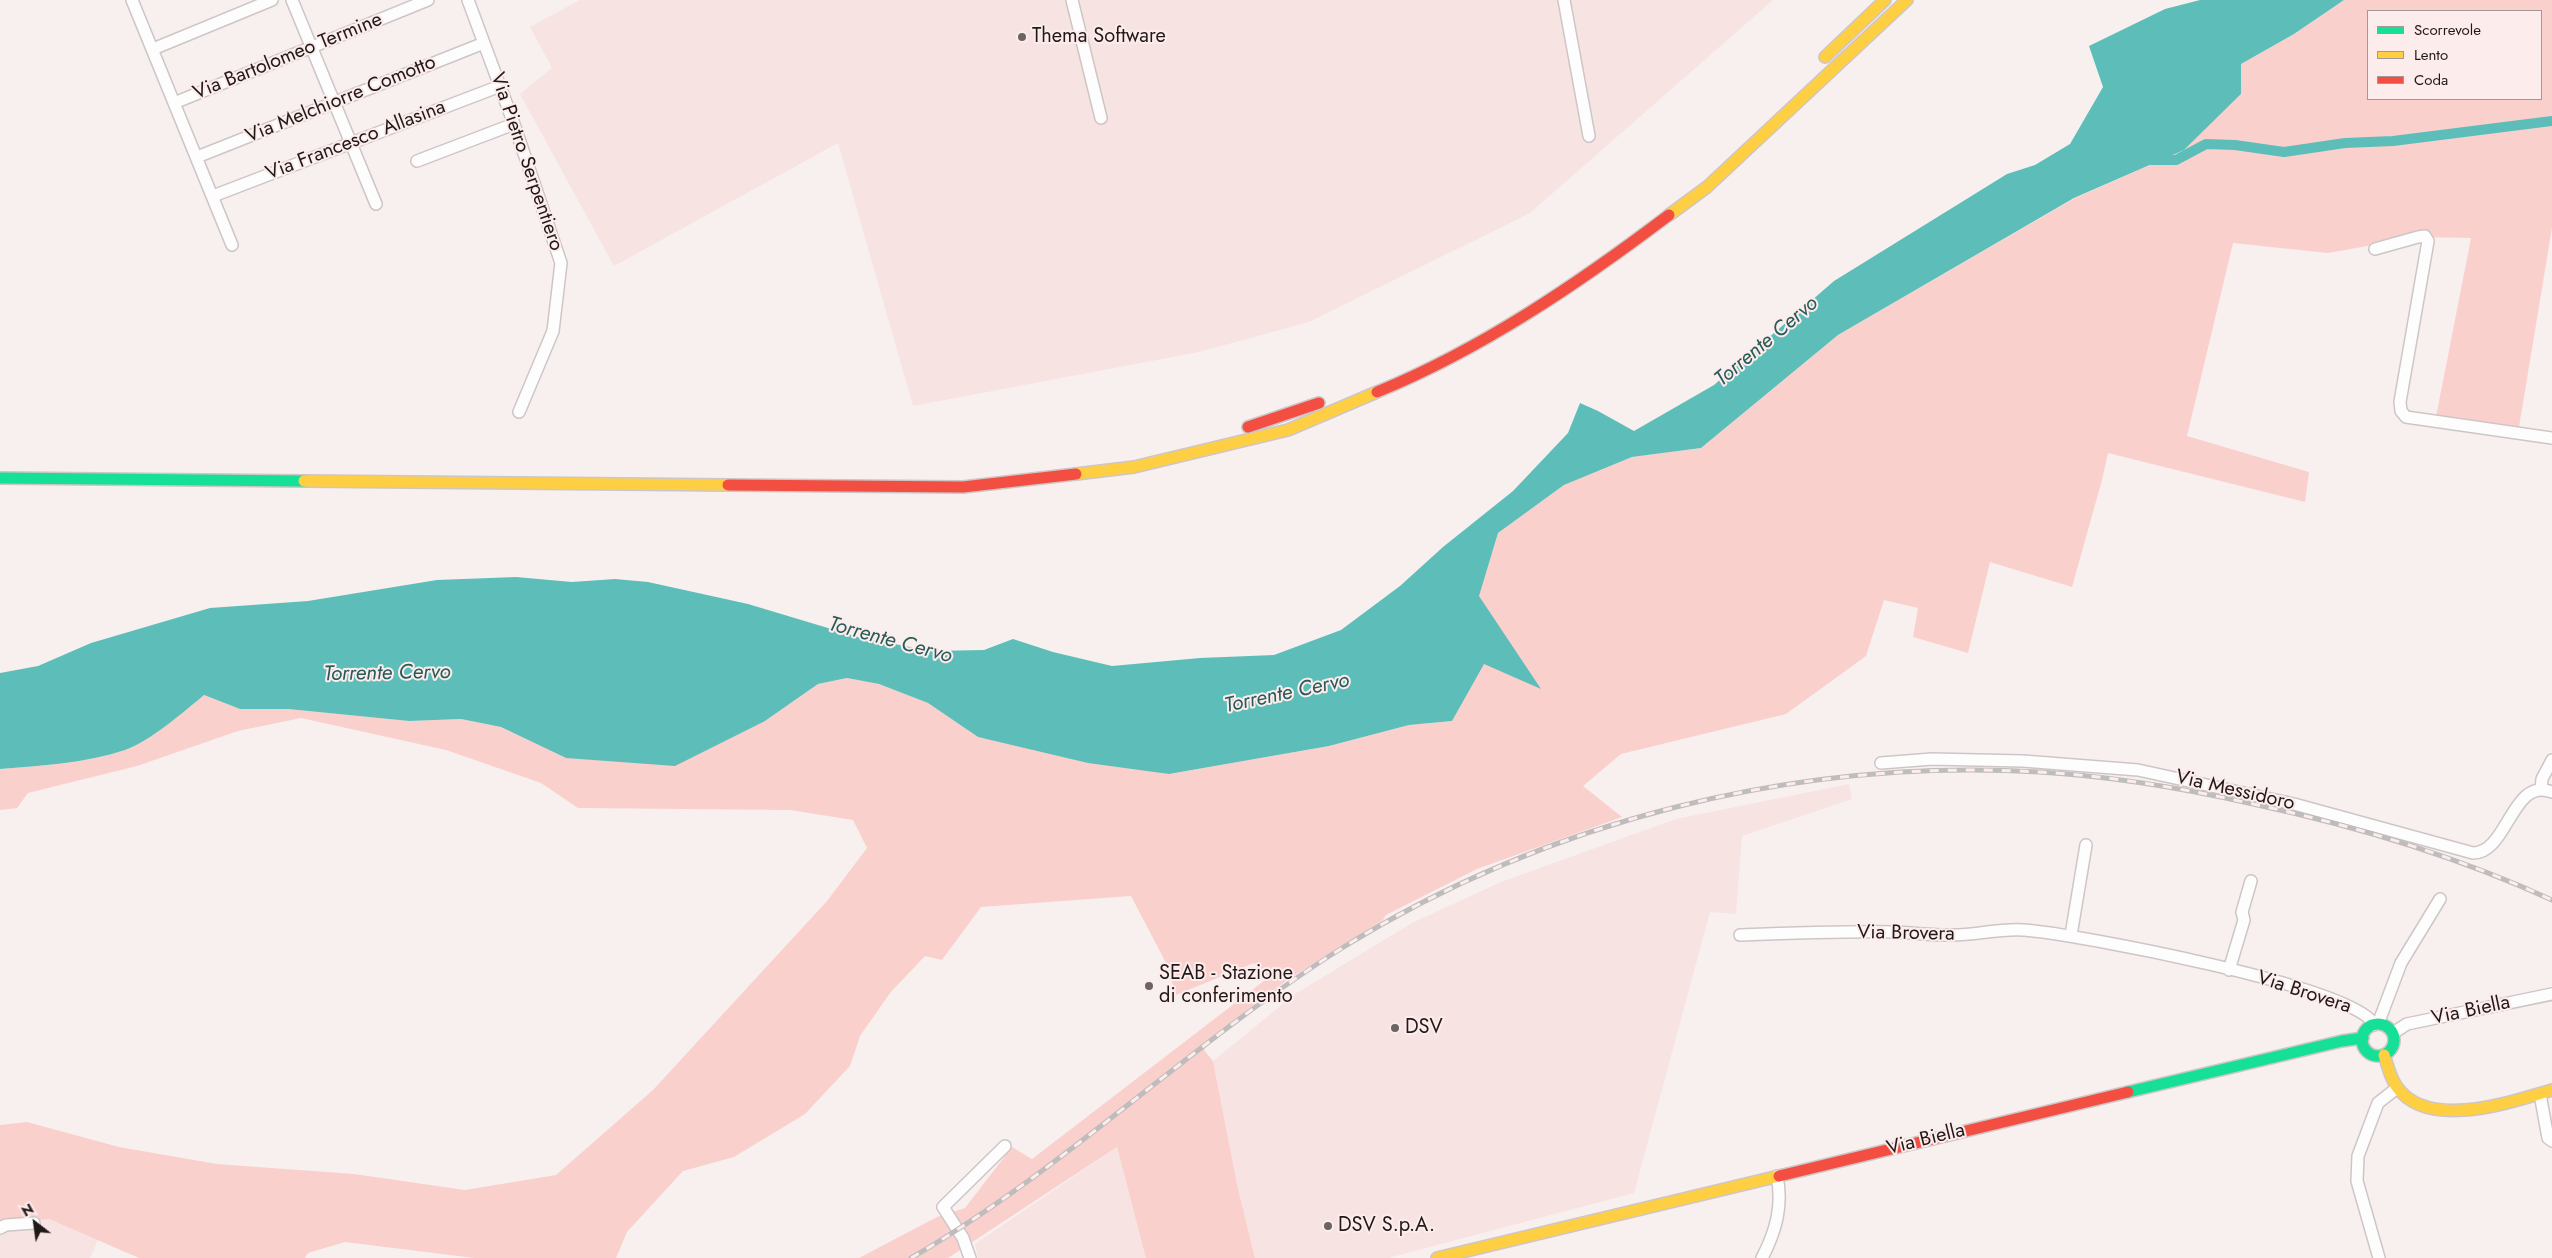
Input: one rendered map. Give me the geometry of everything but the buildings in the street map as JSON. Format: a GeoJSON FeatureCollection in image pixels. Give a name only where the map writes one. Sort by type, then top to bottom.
{"type":"FeatureCollection","features":[{"type":"Feature","properties":{"kind":"main road"},"geometry":{"type":"LineString","coordinates":[[1819,62],[1884,0]]}},
{"type":"Feature","properties":{"kind":"main road"},"geometry":{"type":"LineString","coordinates":[[0,478],[963,487],[1073,476],[1134,467],[1197,453],[1288,430],[1388,388],[1471,346],[1537,307],[1619,253],[1706,187],[1907,0]]}},
{"type":"Feature","properties":{"kind":"main road"},"geometry":{"type":"LineString","coordinates":[[1550,285],[1616,242],[1654,211]]}},
{"type":"Feature","properties":{"kind":"main road"},"geometry":{"type":"LineString","coordinates":[[1235,430],[1328,399]]}},
{"type":"Feature","properties":{"kind":"main road"},"geometry":{"type":"LineString","coordinates":[[30,466],[800,474],[960,479],[1076,462]]}},
{"type":"Feature","properties":{"kind":"main road"},"geometry":{"type":"LineString","coordinates":[[2376,1025],[2386,1026],[2393,1033],[2392,1048],[2384,1055],[2371,1054],[2364,1047],[2363,1038],[2366,1030],[2376,1025]]}},
{"type":"Feature","properties":{"kind":"main road","name":"Via Biella"},"geometry":{"type":"LineString","coordinates":[[1437,1258],[2342,1041],[2363,1038]]}},
{"type":"Feature","properties":{"kind":"main road"},"geometry":{"type":"LineString","coordinates":[[2384,1055],[2397,1088],[2417,1104],[2433,1108],[2483,1109],[2552,1090]]}},
{"type":"Feature","properties":{"kind":"street"},"geometry":{"type":"LineString","coordinates":[[132,0],[232,245]]}},
{"type":"Feature","properties":{"kind":"street"},"geometry":{"type":"LineString","coordinates":[[153,49],[272,0]]}},
{"type":"Feature","properties":{"kind":"street"},"geometry":{"type":"LineString","coordinates":[[292,0],[376,204]]}},
{"type":"Feature","properties":{"kind":"street","name":"Via Bartolomeo Termine"},"geometry":{"type":"LineString","coordinates":[[174,103],[428,0]]}},
{"type":"Feature","properties":{"kind":"street","name":"Via Pietro Serpentiero"},"geometry":{"type":"LineString","coordinates":[[468,0],[514,124],[561,263],[553,331],[519,412]]}},
{"type":"Feature","properties":{"kind":"street"},"geometry":{"type":"LineString","coordinates":[[1072,0],[1101,118]]}},
{"type":"Feature","properties":{"kind":"street"},"geometry":{"type":"LineString","coordinates":[[1564,0],[1589,136]]}},
{"type":"Feature","properties":{"kind":"street","name":"Via Melchiorre Comotto"},"geometry":{"type":"LineString","coordinates":[[197,157],[484,43]]}},
{"type":"Feature","properties":{"kind":"street","name":"Via Francesco Allasina"},"geometry":{"type":"LineString","coordinates":[[213,196],[500,86]]}},
{"type":"Feature","properties":{"kind":"street"},"geometry":{"type":"LineString","coordinates":[[417,161],[514,124]]}},
{"type":"Feature","properties":{"kind":"street"},"geometry":{"type":"LineString","coordinates":[[2375,249],[2425,236],[2428,242],[2400,402],[2401,411],[2406,417],[2552,438]]}},
{"type":"Feature","properties":{"kind":"street","name":"Via Messidoro"},"geometry":{"type":"LineString","coordinates":[[1881,763],[1932,759],[2023,761],[2138,770],[2294,804],[2473,853],[2483,853],[2492,846],[2524,799],[2534,790],[2547,790]]}},
{"type":"Feature","properties":{"kind":"street"},"geometry":{"type":"LineString","coordinates":[[2547,790],[2542,778],[2552,760]]}},
{"type":"Feature","properties":{"kind":"street"},"geometry":{"type":"LineString","coordinates":[[2071,935],[2086,845]]}},
{"type":"Feature","properties":{"kind":"street","name":"Via Brovera"},"geometry":{"type":"LineString","coordinates":[[2230,970],[2244,920],[2242,912],[2250,881]]}},
{"type":"Feature","properties":{"kind":"street"},"geometry":{"type":"LineString","coordinates":[[2376,1025],[2401,963],[2440,899]]}},
{"type":"Feature","properties":{"kind":"street","name":"Via Brovera"},"geometry":{"type":"LineString","coordinates":[[1740,935],[1895,932],[1964,935],[2007,929],[2071,935],[2127,945],[2316,993],[2341,1002],[2369,1017],[2376,1025]]}},
{"type":"Feature","properties":{"kind":"street","name":"Via Biella"},"geometry":{"type":"LineString","coordinates":[[2393,1033],[2407,1024],[2552,994]]}},
{"type":"Feature","properties":{"kind":"street"},"geometry":{"type":"LineString","coordinates":[[2379,1258],[2357,1181],[2358,1156],[2378,1103],[2397,1088]]}},
{"type":"Feature","properties":{"kind":"street"},"geometry":{"type":"LineString","coordinates":[[2540,1094],[2544,1126],[2548,1138],[2552,1141]]}},
{"type":"Feature","properties":{"kind":"street"},"geometry":{"type":"LineString","coordinates":[[970,1258],[963,1238],[943,1207],[1005,1146]]}},
{"type":"Feature","properties":{"kind":"street"},"geometry":{"type":"LineString","coordinates":[[1762,1258],[1772,1239],[1778,1216],[1780,1198],[1777,1176]]}},
{"type":"Feature","properties":{"kind":"street"},"geometry":{"type":"LineString","coordinates":[[0,1228],[6,1225],[34,1223]]}},
{"type":"Feature","properties":{"kind":"shaded area"},"geometry":{"type":"Polygon","coordinates":[[[580,0],[1773,0],[1530,213],[1309,322],[1199,352],[913,406],[838,143],[614,266],[520,94],[552,68],[530,27],[580,0]]]}},
{"type":"Feature","properties":{"kind":"shaded area"},"geometry":{"type":"Polygon","coordinates":[[[2344,0],[2552,0],[2552,228],[2518,433],[2435,422],[2471,238],[2418,237],[2328,253],[2233,243],[2187,436],[2309,472],[2305,502],[2108,453],[2072,587],[1990,562],[1968,653],[1913,637],[1918,608],[1884,600],[1866,656],[1786,714],[1621,754],[1583,786],[1622,817],[1477,869],[1386,915],[1383,920],[1287,980],[1213,1036],[1204,1050],[1213,1061],[1238,1189],[1255,1258],[1146,1258],[1117,1147],[948,1258],[859,1258],[937,1217],[965,1208],[1012,1147],[1032,1159],[1269,977],[1254,963],[1176,995],[1165,961],[1131,896],[981,907],[942,960],[925,956],[890,993],[860,1036],[850,1066],[805,1114],[734,1157],[683,1171],[627,1232],[616,1258],[474,1258],[345,1242],[308,1253],[305,1258],[139,1258],[49,1219],[0,1226],[0,1125],[27,1122],[119,1147],[217,1164],[354,1174],[465,1190],[556,1175],[653,1090],[827,901],[867,848],[853,820],[790,810],[578,808],[541,783],[446,750],[301,718],[238,731],[137,766],[28,793],[17,808],[0,810],[0,769],[79,761],[125,750],[155,733],[204,695],[240,709],[288,709],[409,721],[461,719],[501,727],[566,758],[765,721],[818,684],[847,678],[879,684],[928,703],[978,737],[1169,774],[1329,746],[1409,725],[1452,721],[1478,596],[1498,533],[1564,485],[1632,457],[1701,448],[1838,335],[2075,198],[2184,150],[2241,94],[2241,64],[2294,34],[2344,0]]]}},
{"type":"Feature","properties":{"kind":"shaded area","name":"DSV S.p.A."},"geometry":{"type":"Polygon","coordinates":[[[1849,784],[1852,799],[1742,836],[1736,914],[1710,912],[1634,1193],[1388,1258],[1255,1258],[1238,1189],[1213,1061],[1295,994],[1412,923],[1501,882],[1676,819],[1849,784]]]}},
{"type":"Feature","properties":{"kind":"shaded area"},"geometry":{"type":"Polygon","coordinates":[[[1117,1147],[1147,1258],[978,1258],[975,1244],[1117,1147]]]}},
{"type":"Feature","properties":{"kind":"shaded area"},"geometry":{"type":"Polygon","coordinates":[[[49,1219],[98,1240],[90,1258],[0,1258],[0,1226],[49,1219]]]}},
{"type":"Feature","properties":{"kind":"water","name":"Torrente Cervo"},"geometry":{"type":"Polygon","coordinates":[[[2200,0],[2344,0],[2294,34],[2241,64],[2241,94],[2184,150],[2074,198],[1838,335],[1701,448],[1632,457],[1564,485],[1498,533],[1479,596],[1541,689],[1484,664],[1452,721],[1409,725],[1329,746],[1169,774],[1088,763],[978,737],[928,703],[879,684],[847,678],[818,684],[765,721],[675,766],[566,758],[501,727],[461,719],[409,721],[288,709],[240,709],[204,695],[156,733],[125,750],[79,761],[0,769],[0,673],[38,666],[91,643],[210,608],[308,601],[437,580],[516,577],[572,582],[615,579],[648,582],[748,604],[858,637],[931,651],[984,650],[1013,639],[1053,652],[1112,666],[1200,658],[1274,655],[1341,630],[1400,586],[1443,547],[1513,491],[1568,433],[1580,403],[1634,431],[1714,385],[1834,281],[2007,174],[2035,165],[2070,144],[2103,87],[2089,46],[2165,9],[2200,0]]]}},
{"type":"Feature","properties":{"kind":"waterway"},"geometry":{"type":"LineString","coordinates":[[2148,157],[2151,160],[2176,160],[2206,144],[2235,145],[2284,152],[2345,143],[2393,141],[2552,121]]}},
{"type":"Feature","properties":{"kind":"railway"},"geometry":{"type":"LineString","coordinates":[[911,1258],[968,1223],[1022,1185],[1233,1024],[1342,948],[1421,903],[1504,865],[1589,832],[1677,807],[1766,788],[1857,776],[1948,770],[2039,772],[2093,776],[2200,793],[2368,832],[2442,856],[2552,900]]}},
{"type":"Feature","properties":{"kind":"traffic: fast"},"geometry":{"type":"LineString","coordinates":[[0,478],[304,481]]}},
{"type":"Feature","properties":{"kind":"traffic: fast"},"geometry":{"type":"LineString","coordinates":[[2378,1024],[2389,1029],[2394,1040],[2389,1051],[2378,1056],[2367,1051],[2362,1040],[2367,1029],[2378,1024]]}},
{"type":"Feature","properties":{"kind":"traffic: fast"},"geometry":{"type":"LineString","coordinates":[[2128,1092],[2342,1041],[2363,1038]]}},
{"type":"Feature","properties":{"kind":"traffic: slow"},"geometry":{"type":"LineString","coordinates":[[1825,57],[1885,0]]}},
{"type":"Feature","properties":{"kind":"traffic: slow"},"geometry":{"type":"LineString","coordinates":[[1669,215],[1707,187],[1907,0]]}},
{"type":"Feature","properties":{"kind":"traffic: slow"},"geometry":{"type":"LineString","coordinates":[[1076,474],[1134,467],[1288,430],[1377,392]]}},
{"type":"Feature","properties":{"kind":"traffic: slow"},"geometry":{"type":"LineString","coordinates":[[304,481],[728,485]]}},
{"type":"Feature","properties":{"kind":"traffic: slow"},"geometry":{"type":"LineString","coordinates":[[2384,1055],[2397,1087],[2411,1100],[2429,1108],[2471,1110],[2515,1101],[2552,1090]]}},
{"type":"Feature","properties":{"kind":"traffic: slow"},"geometry":{"type":"LineString","coordinates":[[1437,1258],[1779,1176]]}},
{"type":"Feature","properties":{"kind":"traffic: jam"},"geometry":{"type":"LineString","coordinates":[[1377,392],[1454,356],[1529,313],[1565,290],[1669,215]]}},
{"type":"Feature","properties":{"kind":"traffic: jam"},"geometry":{"type":"LineString","coordinates":[[1248,427],[1319,403]]}},
{"type":"Feature","properties":{"kind":"traffic: jam"},"geometry":{"type":"LineString","coordinates":[[728,485],[963,487],[1076,474]]}},
{"type":"Feature","properties":{"kind":"traffic: jam"},"geometry":{"type":"LineString","coordinates":[[1779,1176],[2128,1092]]}},
{"type":"Feature","properties":{"kind":"place","name":"Thema Software"},"geometry":{"type":"Point","coordinates":[1022,37]}},
{"type":"Feature","properties":{"kind":"place","name":"SEAB - Stazione di conferimento"},"geometry":{"type":"Point","coordinates":[1149,986]}},
{"type":"Feature","properties":{"kind":"place","name":"DSV"},"geometry":{"type":"Point","coordinates":[1395,1028]}},
{"type":"Feature","properties":{"kind":"place","name":"DSV S.p.A."},"geometry":{"type":"Point","coordinates":[1328,1226]}}]}
